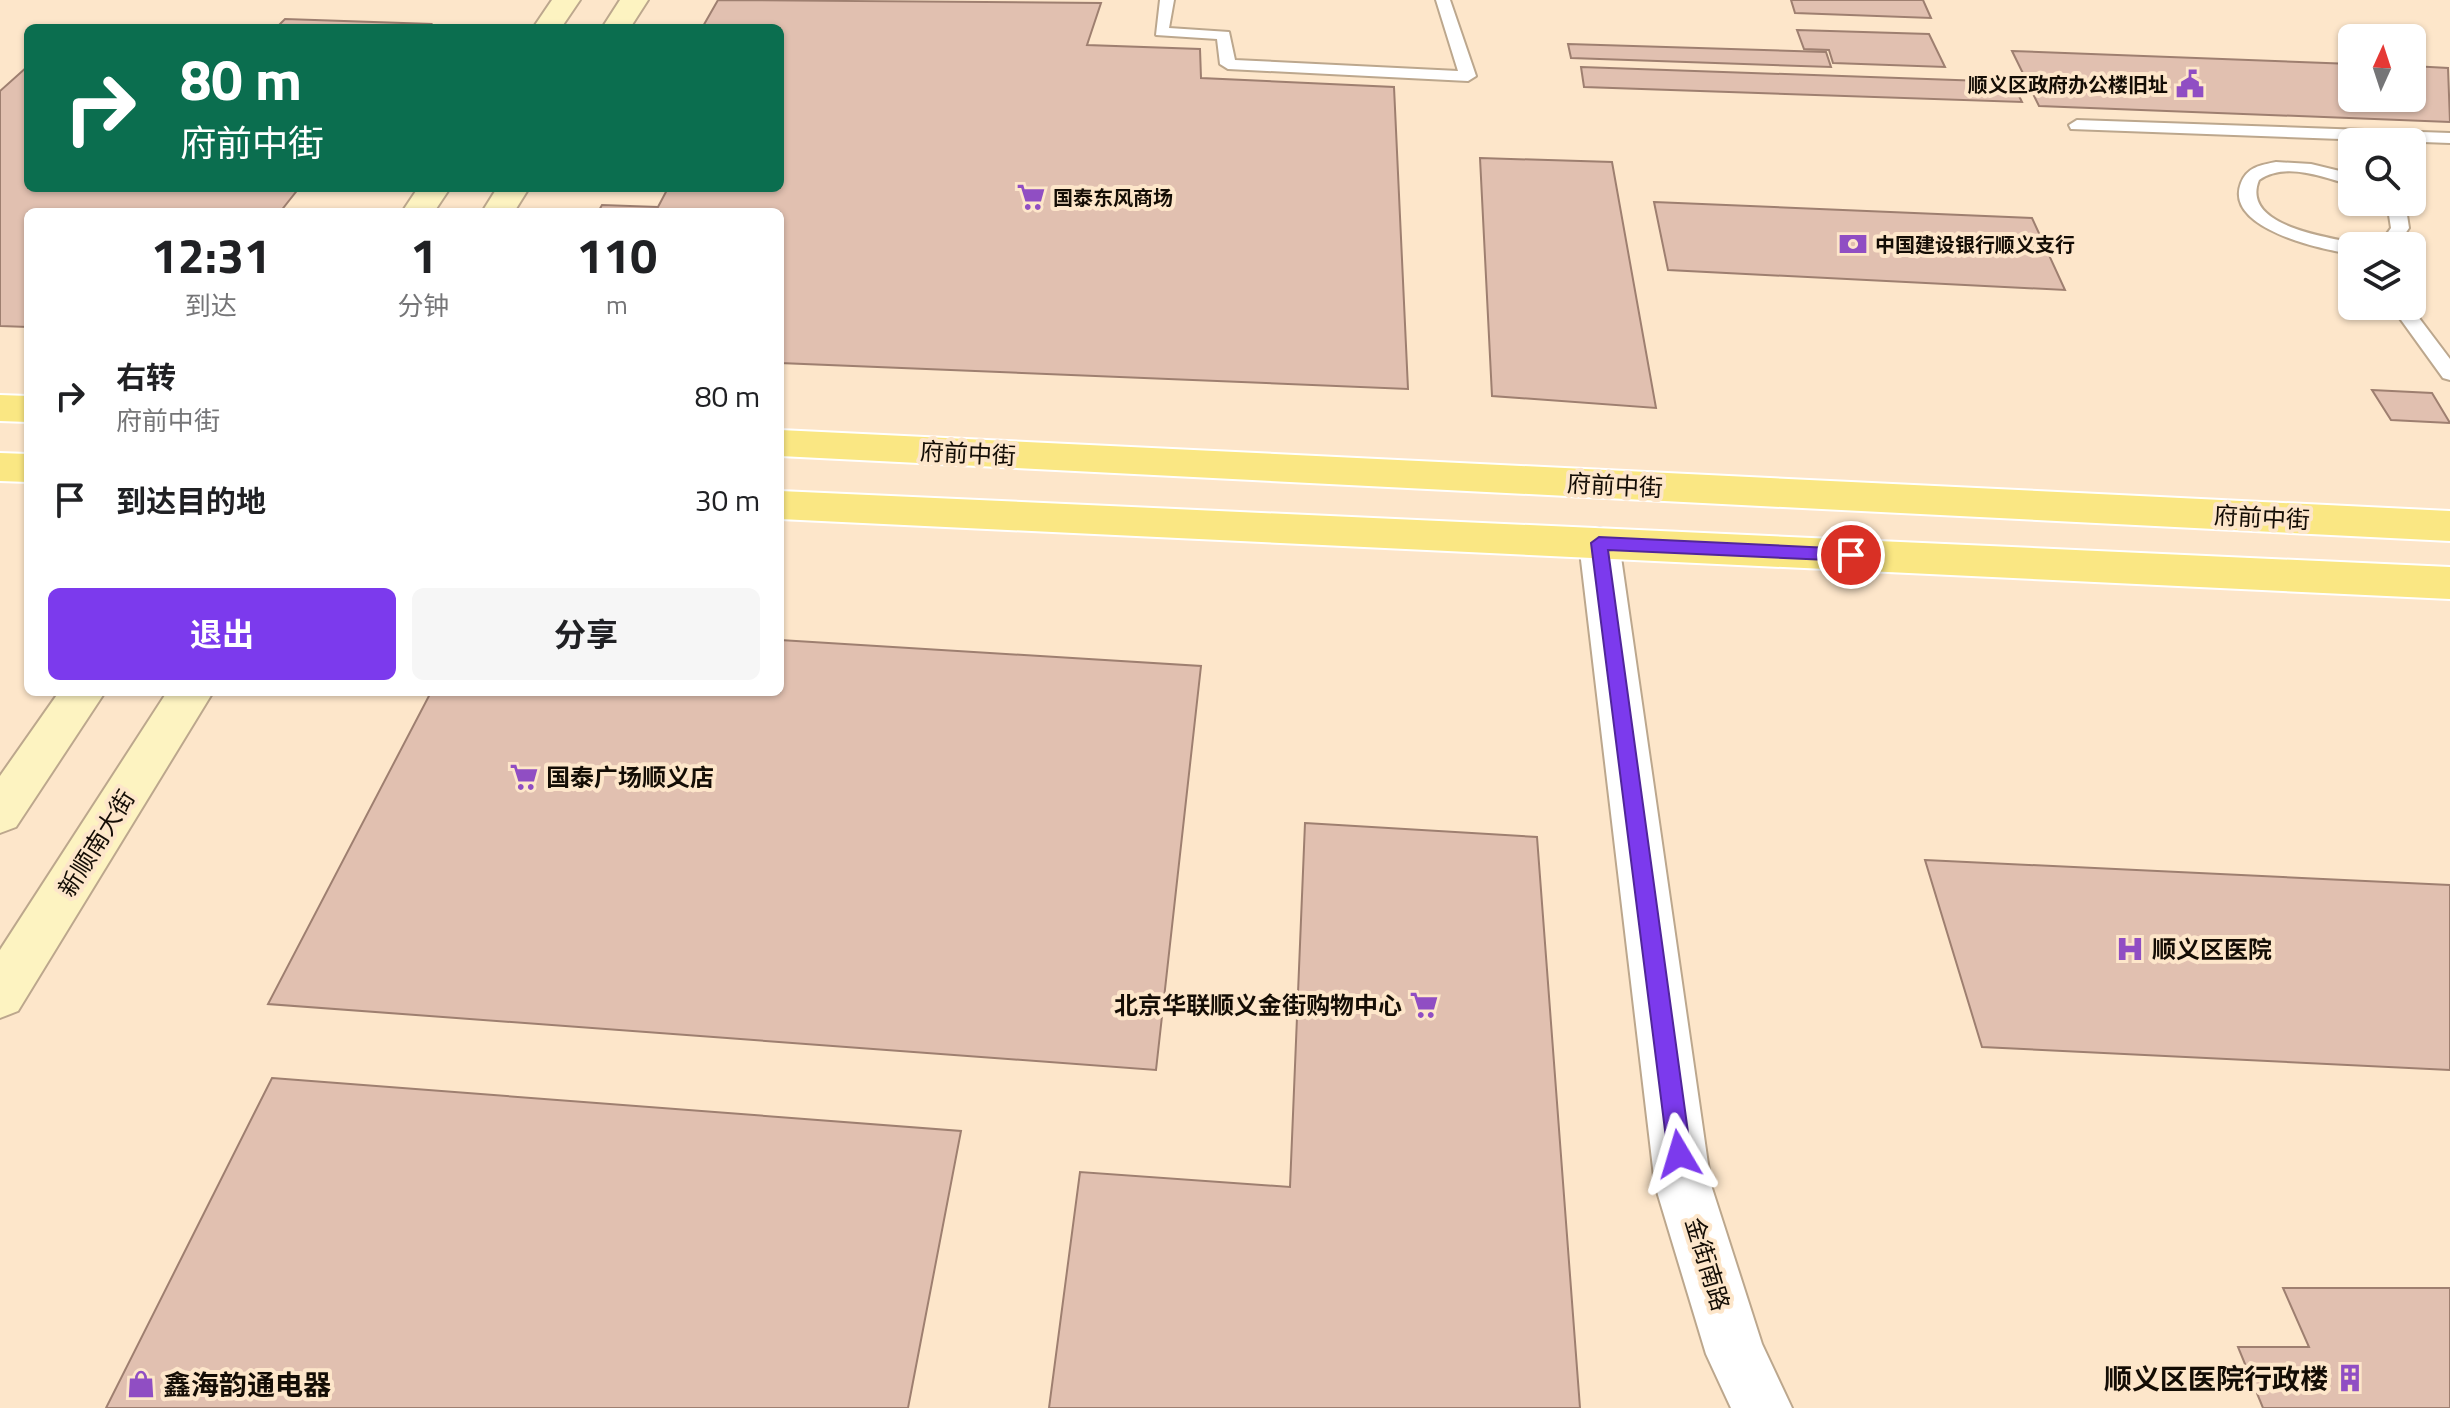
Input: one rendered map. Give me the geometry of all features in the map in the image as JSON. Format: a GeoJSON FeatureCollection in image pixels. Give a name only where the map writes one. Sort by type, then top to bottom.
{"type":"FeatureCollection","features":[{"type":"Feature","properties":{"kind":"main road"},"geometry":{"type":"LineString","coordinates":[[550,24],[566,0]]}},
{"type":"Feature","properties":{"kind":"main road"},"geometry":{"type":"LineString","coordinates":[[619,24],[634,0]]}},
{"type":"Feature","properties":{"kind":"main road"},"geometry":{"type":"LineString","coordinates":[[0,408],[24,409]]}},
{"type":"Feature","properties":{"kind":"main road","name":"府前中街"},"geometry":{"type":"LineString","coordinates":[[784,443],[2450,526]]}},
{"type":"Feature","properties":{"kind":"main road"},"geometry":{"type":"LineString","coordinates":[[0,467],[24,468]]}},
{"type":"Feature","properties":{"kind":"main road"},"geometry":{"type":"LineString","coordinates":[[784,505],[2450,583]]}},
{"type":"Feature","properties":{"kind":"main road"},"geometry":{"type":"LineString","coordinates":[[0,813],[80,696]]}},
{"type":"Feature","properties":{"kind":"main road","name":"新顺南大街"},"geometry":{"type":"LineString","coordinates":[[0,994],[188,696]]}},
{"type":"Feature","properties":{"kind":"street","name":"金街南路"},"geometry":{"type":"LineString","coordinates":[[1599,543],[1683,1185],[1736,1354],[1762,1408]]}},
{"type":"Feature","properties":{"kind":"lane"},"geometry":{"type":"LineString","coordinates":[[1167,0],[1161,32],[1224,35],[1228,64],[1468,76],[1443,0]]}},
{"type":"Feature","properties":{"kind":"lane"},"geometry":{"type":"LineString","coordinates":[[2077,125],[2450,138]]}},
{"type":"Feature","properties":{"kind":"lane"},"geometry":{"type":"LineString","coordinates":[[2274,132],[2299,167]]}},
{"type":"Feature","properties":{"kind":"lane"},"geometry":{"type":"LineString","coordinates":[[2338,177],[2299,167],[2269,169],[2250,180],[2247,191],[2251,204],[2283,230],[2307,240],[2338,246]]}},
{"type":"Feature","properties":{"kind":"lane"},"geometry":{"type":"LineString","coordinates":[[2410,320],[2450,373]]}},
{"type":"Feature","properties":{"kind":"building","name":"国泰东风商场"},"geometry":{"type":"Polygon","coordinates":[[[718,0],[1101,3],[1087,45],[1200,49],[1201,78],[1394,87],[1408,389],[784,363],[784,208],[600,208],[602,205],[658,207],[666,192],[784,192],[784,24],[704,24],[718,0]]]}},
{"type":"Feature","properties":{"kind":"building"},"geometry":{"type":"Polygon","coordinates":[[[1791,0],[1923,0],[1931,18],[1795,13],[1791,0]]]}},
{"type":"Feature","properties":{"kind":"building"},"geometry":{"type":"Polygon","coordinates":[[[285,19],[431,24],[280,24],[285,19]]]}},
{"type":"Feature","properties":{"kind":"building"},"geometry":{"type":"Polygon","coordinates":[[[1797,30],[1929,34],[1945,67],[1833,63],[1829,50],[1804,49],[1797,30]]]}},
{"type":"Feature","properties":{"kind":"building"},"geometry":{"type":"Polygon","coordinates":[[[1568,44],[1826,52],[1831,67],[1571,58],[1568,44]]]}},
{"type":"Feature","properties":{"kind":"building","name":"顺义区政府办公楼旧址"},"geometry":{"type":"Polygon","coordinates":[[[2012,51],[2338,63],[2338,112],[2426,112],[2426,67],[2448,68],[2450,122],[2039,106],[2012,51]]]}},
{"type":"Feature","properties":{"kind":"building"},"geometry":{"type":"Polygon","coordinates":[[[1581,67],[2012,82],[2022,102],[1584,87],[1581,67]]]}},
{"type":"Feature","properties":{"kind":"building"},"geometry":{"type":"Polygon","coordinates":[[[24,70],[24,192],[296,192],[283,208],[24,208],[24,327],[0,326],[0,91],[24,70]]]}},
{"type":"Feature","properties":{"kind":"building"},"geometry":{"type":"Polygon","coordinates":[[[1480,158],[1612,162],[1656,408],[1492,396],[1480,158]]]}},
{"type":"Feature","properties":{"kind":"building","name":"中国建设银行顺义支行"},"geometry":{"type":"Polygon","coordinates":[[[1654,202],[2032,218],[2065,290],[1668,270],[1654,202]]]}},
{"type":"Feature","properties":{"kind":"building"},"geometry":{"type":"Polygon","coordinates":[[[2372,390],[2432,393],[2450,423],[2391,420],[2372,390]]]}},
{"type":"Feature","properties":{"kind":"building"},"geometry":{"type":"Polygon","coordinates":[[[784,640],[1201,666],[1156,1070],[268,1004],[429,696],[784,696],[784,640]]]}},
{"type":"Feature","properties":{"kind":"building","name":"北京华联顺义金街购物中心"},"geometry":{"type":"Polygon","coordinates":[[[1305,823],[1537,837],[1580,1408],[1049,1408],[1080,1172],[1290,1187],[1305,823]]]}},
{"type":"Feature","properties":{"kind":"building"},"geometry":{"type":"Polygon","coordinates":[[[1925,860],[2450,885],[2450,1070],[1982,1047],[1925,860]]]}},
{"type":"Feature","properties":{"kind":"building"},"geometry":{"type":"Polygon","coordinates":[[[272,1078],[961,1131],[908,1408],[106,1408],[272,1078]]]}},
{"type":"Feature","properties":{"kind":"building","name":"顺义区医院行政楼"},"geometry":{"type":"Polygon","coordinates":[[[2283,1288],[2450,1288],[2450,1408],[2263,1408],[2238,1347],[2309,1347],[2283,1288]]]}},
{"type":"Feature","properties":{"kind":"place","name":"顺义区政府办公楼旧址"},"geometry":{"type":"Point","coordinates":[2190,84]}},
{"type":"Feature","properties":{"kind":"place","name":"国泰东风商场"},"geometry":{"type":"Point","coordinates":[1031,197]}},
{"type":"Feature","properties":{"kind":"place","name":"中国建设银行顺义支行"},"geometry":{"type":"Point","coordinates":[1853,244]}},
{"type":"Feature","properties":{"kind":"place","name":"国泰广场顺义店"},"geometry":{"type":"Point","coordinates":[524,777]}},
{"type":"Feature","properties":{"kind":"place","name":"顺义区医院"},"geometry":{"type":"Point","coordinates":[2130,949]}},
{"type":"Feature","properties":{"kind":"place","name":"北京华联顺义金街购物中心"},"geometry":{"type":"Point","coordinates":[1424,1005]}},
{"type":"Feature","properties":{"kind":"place","name":"顺义区医院行政楼"},"geometry":{"type":"Point","coordinates":[2350,1378]}},
{"type":"Feature","properties":{"kind":"place","name":"鑫海韵通电器"},"geometry":{"type":"Point","coordinates":[141,1384]}},
{"type":"Feature","properties":{"kind":"route"},"geometry":{"type":"LineString","coordinates":[[1679,1154],[1599,543],[1851,555]]}}]}
